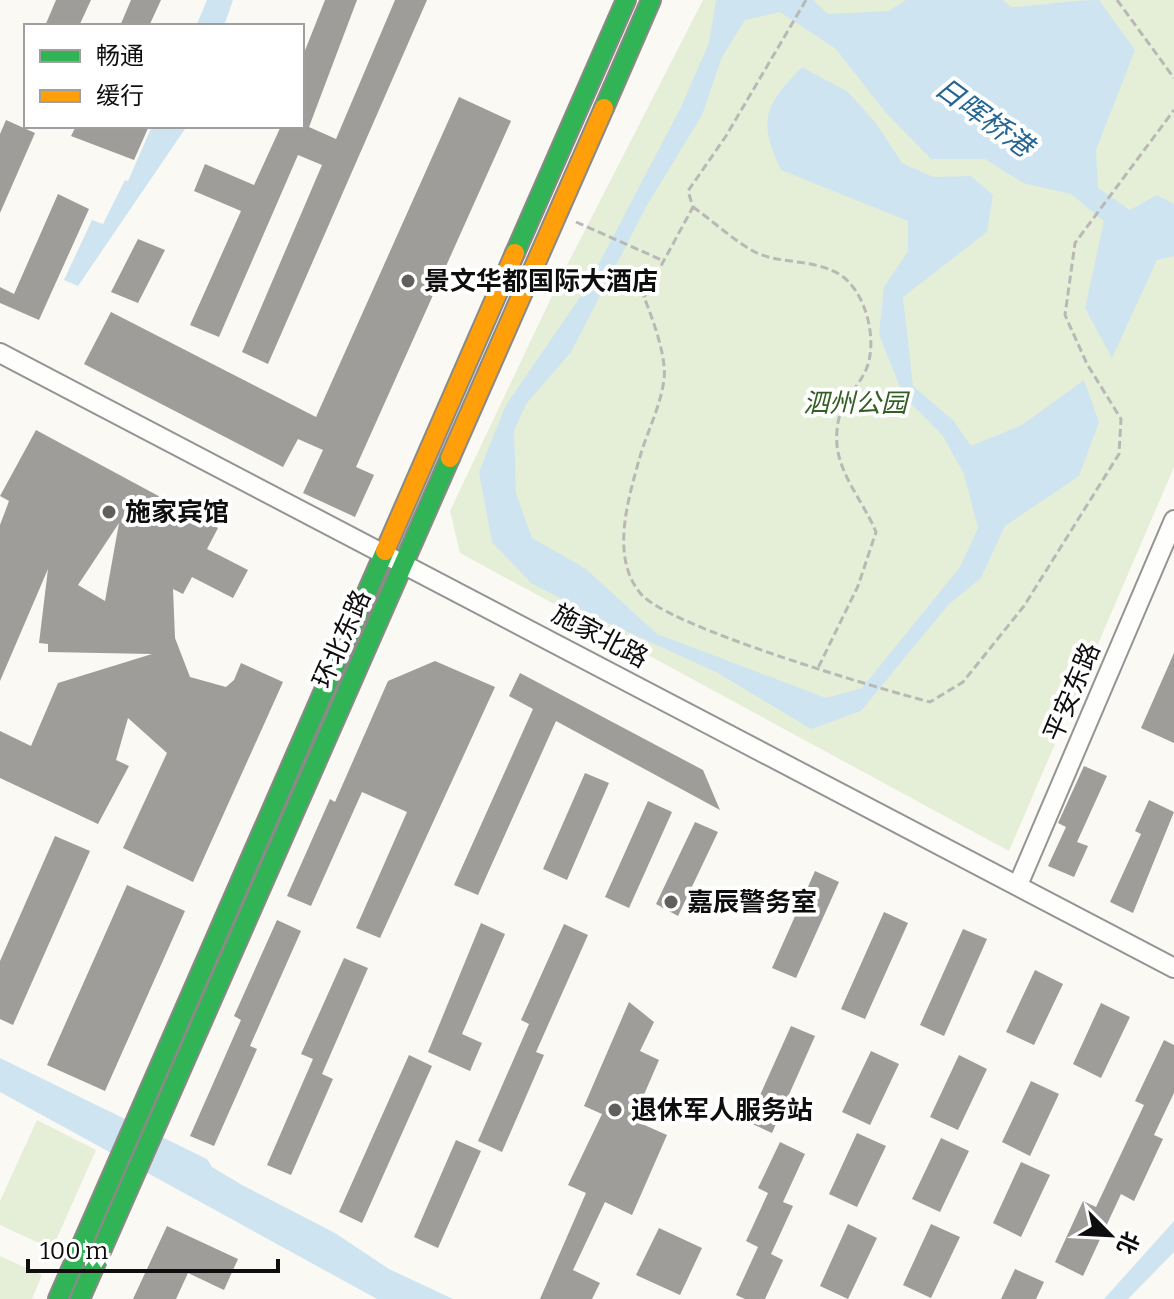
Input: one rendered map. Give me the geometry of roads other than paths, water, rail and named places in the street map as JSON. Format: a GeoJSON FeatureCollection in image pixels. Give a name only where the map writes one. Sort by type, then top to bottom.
{"type":"FeatureCollection","features":[{"type":"Feature","properties":{"kind":"street","name":"环北东路"},"geometry":{"type":"LineString","coordinates":[[58,1299],[626,0]]}},
{"type":"Feature","properties":{"kind":"street","name":"环北东路"},"geometry":{"type":"LineString","coordinates":[[80,1299],[651,0]]}},
{"type":"Feature","properties":{"kind":"street","name":"施家北路"},"geometry":{"type":"LineString","coordinates":[[0,353],[1174,968]]}},
{"type":"Feature","properties":{"kind":"street","name":"平安东路"},"geometry":{"type":"LineString","coordinates":[[1018,885],[1174,520]]}},
{"type":"Feature","properties":{"kind":"water"},"geometry":{"type":"Polygon","coordinates":[[[207,0],[233,0],[225,24],[197,24],[207,0]]]}},
{"type":"Feature","properties":{"kind":"water","name":"日晖桥港"},"geometry":{"type":"Polygon","coordinates":[[[716,0],[813,0],[828,14],[889,11],[906,0],[1003,0],[1011,7],[1099,0],[1135,50],[1096,150],[1098,188],[1130,210],[1157,195],[1174,204],[1174,256],[1157,260],[1112,358],[1085,308],[1104,221],[1071,194],[1023,183],[985,159],[931,159],[886,113],[836,49],[780,12],[745,20],[722,57],[702,115],[646,207],[571,352],[526,404],[514,431],[516,493],[532,538],[586,569],[657,634],[826,698],[862,688],[960,567],[978,528],[964,474],[943,436],[903,395],[879,334],[884,287],[908,251],[908,221],[781,170],[769,138],[769,114],[780,92],[802,67],[848,92],[876,123],[902,163],[933,177],[971,176],[993,195],[987,232],[903,297],[913,386],[953,420],[971,446],[1022,425],[1084,380],[1099,422],[1079,476],[1005,526],[981,578],[949,604],[861,711],[811,729],[716,672],[608,623],[531,583],[492,542],[479,472],[506,405],[585,290],[681,107],[709,43],[716,0]]]}},
{"type":"Feature","properties":{"kind":"water"},"geometry":{"type":"Polygon","coordinates":[[[151,128],[186,128],[78,286],[64,280],[92,220],[103,224],[125,180],[128,181],[151,128]]]}},
{"type":"Feature","properties":{"kind":"water"},"geometry":{"type":"Polygon","coordinates":[[[0,1058],[207,1159],[212,1167],[335,1233],[389,1269],[453,1299],[377,1299],[0,1092],[0,1058]]]}},
{"type":"Feature","properties":{"kind":"water"},"geometry":{"type":"Polygon","coordinates":[[[1174,1221],[1174,1252],[1128,1299],[1104,1299],[1174,1221]]]}},
{"type":"Feature","properties":{"kind":"place","name":"景文华都国际大酒店"},"geometry":{"type":"Point","coordinates":[408,281]}},
{"type":"Feature","properties":{"kind":"place","name":"施家宾馆"},"geometry":{"type":"Point","coordinates":[109,512]}},
{"type":"Feature","properties":{"kind":"place","name":"嘉辰警务室"},"geometry":{"type":"Point","coordinates":[671,902]}},
{"type":"Feature","properties":{"kind":"place","name":"退休军人服务站"},"geometry":{"type":"Point","coordinates":[615,1110]}},
{"type":"Feature","properties":{"kind":"park label","name":"泗州公园"},"geometry":{"type":"Point","coordinates":[855,403]}}]}
